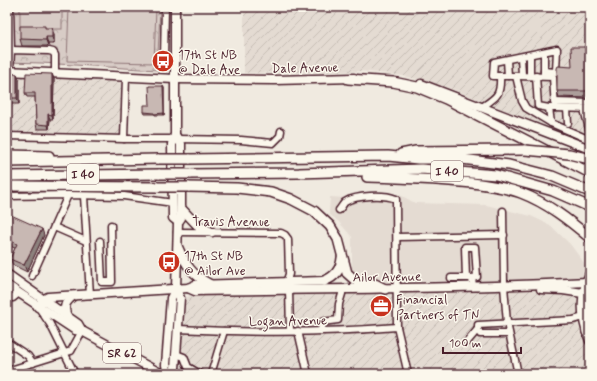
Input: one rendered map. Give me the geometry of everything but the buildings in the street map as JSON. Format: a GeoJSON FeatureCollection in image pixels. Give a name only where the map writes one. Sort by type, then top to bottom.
{"type":"FeatureCollection","features":[{"type":"Feature","properties":{"kind":"highway"},"geometry":{"type":"LineString","coordinates":[[348,79],[393,82],[417,87],[446,100],[590,173]]}},
{"type":"Feature","properties":{"kind":"highway"},"geometry":{"type":"LineString","coordinates":[[388,156],[416,152],[525,150],[569,154],[590,159]]}},
{"type":"Feature","properties":{"kind":"highway"},"geometry":{"type":"LineString","coordinates":[[7,155],[118,160]]}},
{"type":"Feature","properties":{"kind":"highway","name":"I 40"},"geometry":{"type":"LineString","coordinates":[[7,162],[388,156],[418,159],[462,159],[509,165],[552,176],[590,192]]}},
{"type":"Feature","properties":{"kind":"highway","name":"I 40"},"geometry":{"type":"LineString","coordinates":[[7,176],[299,173],[421,170],[496,175],[553,191],[590,207]]}},
{"type":"Feature","properties":{"kind":"highway"},"geometry":{"type":"LineString","coordinates":[[299,173],[461,181],[498,186],[521,193],[548,206],[570,221],[590,238]]}},
{"type":"Feature","properties":{"kind":"highway"},"geometry":{"type":"LineString","coordinates":[[7,186],[237,188],[271,192],[291,198],[314,211],[330,226],[338,239],[347,273],[361,284],[375,284],[385,289]]}},
{"type":"Feature","properties":{"kind":"highway"},"geometry":{"type":"LineString","coordinates":[[324,281],[332,279],[338,272],[341,265],[342,255]]}},
{"type":"Feature","properties":{"kind":"highway"},"geometry":{"type":"LineString","coordinates":[[588,336],[587,315],[590,309]]}},
{"type":"Feature","properties":{"kind":"main road"},"geometry":{"type":"LineString","coordinates":[[175,7],[175,138],[172,144],[173,218],[178,222]]}},
{"type":"Feature","properties":{"kind":"main road","name":"Dale Avenue"},"geometry":{"type":"LineString","coordinates":[[9,71],[175,79],[348,79],[364,77],[402,80],[436,90],[590,149]]}},
{"type":"Feature","properties":{"kind":"main road"},"geometry":{"type":"LineString","coordinates":[[172,374],[175,369],[180,298],[176,289],[177,232],[178,222],[181,218],[181,144],[175,138]]}},
{"type":"Feature","properties":{"kind":"main road"},"geometry":{"type":"LineString","coordinates":[[181,208],[197,225],[212,232]]}},
{"type":"Feature","properties":{"kind":"main road"},"geometry":{"type":"LineString","coordinates":[[177,244],[183,259],[191,270],[201,280],[210,284]]}},
{"type":"Feature","properties":{"kind":"main road","name":"SR 62"},"geometry":{"type":"LineString","coordinates":[[7,274],[75,330],[82,331],[162,374]]}},
{"type":"Feature","properties":{"kind":"main road"},"geometry":{"type":"LineString","coordinates":[[588,336],[583,317],[589,279]]}},
{"type":"Feature","properties":{"kind":"main road","name":"Ailor Avenue"},"geometry":{"type":"LineString","coordinates":[[41,303],[48,297],[188,288],[195,284],[342,290],[508,286],[589,279]]}},
{"type":"Feature","properties":{"kind":"main road","name":"Ailor Avenue"},"geometry":{"type":"LineString","coordinates":[[188,288],[195,291],[288,287],[324,281]]}},
{"type":"Feature","properties":{"kind":"main road","name":"SR 62"},"geometry":{"type":"LineString","coordinates":[[7,285],[19,293],[66,316],[78,324],[82,331]]}},
{"type":"Feature","properties":{"kind":"main road"},"geometry":{"type":"LineString","coordinates":[[508,286],[563,290],[587,295]]}},
{"type":"Feature","properties":{"kind":"main road"},"geometry":{"type":"LineString","coordinates":[[168,374],[166,365],[171,298],[176,289]]}},
{"type":"Feature","properties":{"kind":"main road"},"geometry":{"type":"LineString","coordinates":[[66,316],[64,306],[66,301],[73,296]]}},
{"type":"Feature","properties":{"kind":"street"},"geometry":{"type":"LineString","coordinates":[[9,71],[11,50],[10,7]]}},
{"type":"Feature","properties":{"kind":"street"},"geometry":{"type":"LineString","coordinates":[[164,60],[165,7]]}},
{"type":"Feature","properties":{"kind":"street"},"geometry":{"type":"LineString","coordinates":[[558,49],[556,72],[533,76],[493,76],[494,62],[530,55],[558,49]]}},
{"type":"Feature","properties":{"kind":"street"},"geometry":{"type":"LineString","coordinates":[[11,50],[53,52],[55,55],[55,73]]}},
{"type":"Feature","properties":{"kind":"street"},"geometry":{"type":"LineString","coordinates":[[544,52],[544,74]]}},
{"type":"Feature","properties":{"kind":"street"},"geometry":{"type":"LineString","coordinates":[[530,55],[538,106],[590,103]]}},
{"type":"Feature","properties":{"kind":"street"},"geometry":{"type":"LineString","coordinates":[[521,57],[519,75],[522,101],[526,108],[551,123],[590,137],[587,109],[567,109],[553,106]]}},
{"type":"Feature","properties":{"kind":"street"},"geometry":{"type":"LineString","coordinates":[[507,60],[508,76]]}},
{"type":"Feature","properties":{"kind":"street"},"geometry":{"type":"LineString","coordinates":[[544,74],[553,77],[553,106],[551,123]]}},
{"type":"Feature","properties":{"kind":"street"},"geometry":{"type":"LineString","coordinates":[[482,107],[494,99],[498,94],[500,76]]}},
{"type":"Feature","properties":{"kind":"street"},"geometry":{"type":"LineString","coordinates":[[124,139],[126,77]]}},
{"type":"Feature","properties":{"kind":"street"},"geometry":{"type":"LineString","coordinates":[[567,109],[568,123]]}},
{"type":"Feature","properties":{"kind":"street"},"geometry":{"type":"LineString","coordinates":[[7,136],[124,139],[175,138],[273,142],[280,136],[281,132]]}},
{"type":"Feature","properties":{"kind":"street"},"geometry":{"type":"LineString","coordinates":[[32,276],[68,195]]}},
{"type":"Feature","properties":{"kind":"street"},"geometry":{"type":"LineString","coordinates":[[7,196],[124,196],[173,203]]}},
{"type":"Feature","properties":{"kind":"street"},"geometry":{"type":"LineString","coordinates":[[84,196],[90,295]]}},
{"type":"Feature","properties":{"kind":"street"},"geometry":{"type":"LineString","coordinates":[[339,210],[345,202],[362,196],[391,196],[396,199],[397,327],[408,374]]}},
{"type":"Feature","properties":{"kind":"street"},"geometry":{"type":"LineString","coordinates":[[504,211],[504,235],[508,286],[507,323],[518,374]]}},
{"type":"Feature","properties":{"kind":"street"},"geometry":{"type":"LineString","coordinates":[[100,241],[102,282],[112,282],[111,225]]}},
{"type":"Feature","properties":{"kind":"street"},"geometry":{"type":"LineString","coordinates":[[54,227],[86,241]]}},
{"type":"Feature","properties":{"kind":"street","name":"Travis Avenue"},"geometry":{"type":"LineString","coordinates":[[177,232],[273,232],[285,235],[288,240],[289,254],[288,287]]}},
{"type":"Feature","properties":{"kind":"street"},"geometry":{"type":"LineString","coordinates":[[396,237],[504,235]]}},
{"type":"Feature","properties":{"kind":"street"},"geometry":{"type":"LineString","coordinates":[[456,287],[453,278],[469,278],[477,277],[475,247],[465,247],[469,278],[473,286]]}},
{"type":"Feature","properties":{"kind":"street"},"geometry":{"type":"LineString","coordinates":[[288,287],[290,331]]}},
{"type":"Feature","properties":{"kind":"street"},"geometry":{"type":"LineString","coordinates":[[321,330],[322,322],[338,320],[342,290]]}},
{"type":"Feature","properties":{"kind":"street"},"geometry":{"type":"LineString","coordinates":[[7,294],[13,298],[19,293]]}},
{"type":"Feature","properties":{"kind":"street"},"geometry":{"type":"LineString","coordinates":[[41,303],[46,318],[65,353],[74,374]]}},
{"type":"Feature","properties":{"kind":"street"},"geometry":{"type":"LineString","coordinates":[[467,342],[478,330],[478,325],[573,320],[583,317]]}},
{"type":"Feature","properties":{"kind":"street","name":"Logan Avenue"},"geometry":{"type":"LineString","coordinates":[[178,328],[224,332],[397,327]]}},
{"type":"Feature","properties":{"kind":"street"},"geometry":{"type":"LineString","coordinates":[[478,330],[480,334],[510,334]]}},
{"type":"Feature","properties":{"kind":"street"},"geometry":{"type":"LineString","coordinates":[[7,371],[71,351],[82,331]]}},
{"type":"Feature","properties":{"kind":"street"},"geometry":{"type":"LineString","coordinates":[[298,331],[308,374]]}},
{"type":"Feature","properties":{"kind":"street"},"geometry":{"type":"LineString","coordinates":[[211,374],[224,332]]}},
{"type":"Feature","properties":{"kind":"street"},"geometry":{"type":"LineString","coordinates":[[7,342],[28,356],[33,363]]}},
{"type":"Feature","properties":{"kind":"street"},"geometry":{"type":"LineString","coordinates":[[176,354],[184,357],[188,367],[200,374]]}},
{"type":"Feature","properties":{"kind":"shaded area"},"geometry":{"type":"Polygon","coordinates":[[[244,7],[590,7],[590,144],[447,87],[404,76],[361,71],[244,73],[244,7]]]}},
{"type":"Feature","properties":{"kind":"shaded area"},"geometry":{"type":"Polygon","coordinates":[[[7,74],[117,80],[122,84],[121,134],[117,137],[7,134],[7,74]]]}},
{"type":"Feature","properties":{"kind":"shaded area"},"geometry":{"type":"Polygon","coordinates":[[[360,192],[390,192],[415,203],[486,205],[531,216],[550,225],[570,244],[587,267],[581,280],[363,282],[352,274],[352,237],[338,221],[329,214],[330,197],[346,198],[360,192]]]}},
{"type":"Feature","properties":{"kind":"shaded area"},"geometry":{"type":"Polygon","coordinates":[[[548,290],[572,294],[576,298],[577,303],[578,325],[590,357],[590,374],[183,374],[180,371],[179,366],[184,300],[191,295],[548,290]]]}},
{"type":"Feature","properties":{"kind":"green space"},"geometry":{"type":"Polygon","coordinates":[[[7,7],[160,7],[158,56],[164,57],[164,69],[158,70],[7,62],[7,7]]]}},
{"type":"Feature","properties":{"kind":"green space"},"geometry":{"type":"Polygon","coordinates":[[[20,7],[62,7],[62,29],[20,29],[20,7]]]}},
{"type":"Feature","properties":{"kind":"green space"},"geometry":{"type":"Polygon","coordinates":[[[69,7],[156,7],[154,63],[67,61],[69,7]]]}},
{"type":"Feature","properties":{"kind":"place","name":"17th St NB @ Dale Ave"},"geometry":{"type":"Point","coordinates":[163,61]}},
{"type":"Feature","properties":{"kind":"place","name":"17th St NB @ Ailor Ave"},"geometry":{"type":"Point","coordinates":[169,262]}},
{"type":"Feature","properties":{"kind":"place","name":"Financial Partners of TN"},"geometry":{"type":"Point","coordinates":[381,306]}}]}
